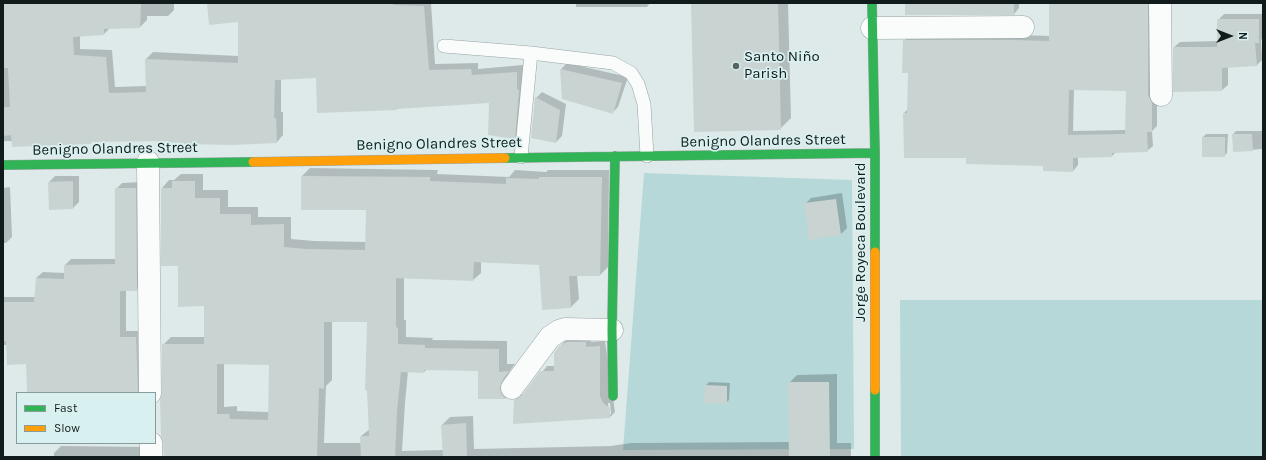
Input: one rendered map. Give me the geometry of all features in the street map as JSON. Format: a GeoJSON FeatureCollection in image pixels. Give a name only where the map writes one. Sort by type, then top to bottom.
{"type":"FeatureCollection","features":[{"type":"Feature","properties":{"kind":"street","name":"Jorge Royeca Boulevard"},"geometry":{"type":"LineString","coordinates":[[872,3],[875,153],[875,457]]}},
{"type":"Feature","properties":{"kind":"street"},"geometry":{"type":"LineString","coordinates":[[1160,3],[1161,95]]}},
{"type":"Feature","properties":{"kind":"street"},"geometry":{"type":"LineString","coordinates":[[872,28],[1023,27]]}},
{"type":"Feature","properties":{"kind":"street","name":"Benigno Olandres Street"},"geometry":{"type":"LineString","coordinates":[[3,164],[875,153]]}},
{"type":"Feature","properties":{"kind":"street"},"geometry":{"type":"LineString","coordinates":[[613,396],[612,330],[615,156]]}},
{"type":"Feature","properties":{"kind":"street"},"geometry":{"type":"LineString","coordinates":[[148,162],[150,392]]}},
{"type":"Feature","properties":{"kind":"street"},"geometry":{"type":"LineString","coordinates":[[512,388],[550,337],[559,331],[576,329],[612,330]]}},
{"type":"Feature","properties":{"kind":"street"},"geometry":{"type":"LineString","coordinates":[[151,444],[151,457]]}},
{"type":"Feature","properties":{"kind":"lane"},"geometry":{"type":"LineString","coordinates":[[444,46],[531,53],[613,63],[630,73],[638,84],[644,104],[647,156]]}},
{"type":"Feature","properties":{"kind":"lane"},"geometry":{"type":"LineString","coordinates":[[521,157],[531,53]]}},
{"type":"Feature","properties":{"kind":"shaded area"},"geometry":{"type":"Polygon","coordinates":[[[644,173],[852,180],[854,449],[623,450],[644,173]]]}},
{"type":"Feature","properties":{"kind":"shaded area"},"geometry":{"type":"Polygon","coordinates":[[[900,300],[1263,300],[1263,457],[901,457],[900,300]]]}},
{"type":"Feature","properties":{"kind":"building"},"geometry":{"type":"Polygon","coordinates":[[[3,3],[141,3],[140,28],[104,29],[104,35],[73,37],[74,55],[106,57],[109,93],[146,92],[145,59],[238,63],[238,22],[209,25],[207,3],[393,3],[393,5],[424,6],[429,70],[471,69],[472,75],[517,72],[517,89],[519,90],[515,139],[488,135],[489,103],[397,110],[317,113],[316,78],[275,80],[274,118],[276,118],[277,143],[233,145],[184,144],[168,141],[91,142],[91,144],[12,147],[11,135],[3,136],[3,107],[10,107],[8,68],[3,68],[3,3]]]}},
{"type":"Feature","properties":{"kind":"building","name":"Santo Niño Parish"},"geometry":{"type":"Polygon","coordinates":[[[691,3],[778,3],[781,130],[694,132],[691,3]]]}},
{"type":"Feature","properties":{"kind":"building"},"geometry":{"type":"Polygon","coordinates":[[[905,3],[1014,3],[1014,15],[905,15],[905,3]]]}},
{"type":"Feature","properties":{"kind":"building"},"geometry":{"type":"Polygon","coordinates":[[[1049,3],[1148,3],[1148,95],[1152,103],[1152,132],[1147,132],[1148,152],[1112,153],[1112,157],[1073,158],[1073,172],[1043,171],[1043,166],[966,164],[966,158],[904,158],[903,113],[907,113],[908,73],[902,73],[903,40],[1049,41],[1049,3]],[[1069,90],[1068,135],[1125,134],[1126,91],[1069,90]]]}},
{"type":"Feature","properties":{"kind":"building"},"geometry":{"type":"Polygon","coordinates":[[[1217,19],[1259,19],[1259,43],[1255,43],[1257,66],[1222,68],[1222,91],[1173,92],[1173,47],[1217,47],[1217,19]]]}},
{"type":"Feature","properties":{"kind":"building"},"geometry":{"type":"Polygon","coordinates":[[[560,69],[622,83],[613,114],[562,99],[560,69]]]}},
{"type":"Feature","properties":{"kind":"building"},"geometry":{"type":"Polygon","coordinates":[[[535,97],[560,110],[556,143],[531,138],[535,97]]]}},
{"type":"Feature","properties":{"kind":"building"},"geometry":{"type":"Polygon","coordinates":[[[1232,134],[1252,134],[1253,151],[1233,152],[1232,134]]]}},
{"type":"Feature","properties":{"kind":"building"},"geometry":{"type":"Polygon","coordinates":[[[1202,137],[1225,137],[1225,157],[1202,157],[1202,137]]]}},
{"type":"Feature","properties":{"kind":"building"},"geometry":{"type":"Polygon","coordinates":[[[301,176],[430,177],[430,181],[506,184],[506,178],[539,179],[539,177],[602,177],[600,276],[569,276],[571,308],[542,310],[539,265],[474,262],[473,281],[396,278],[396,327],[398,328],[398,344],[425,345],[425,348],[499,349],[499,372],[509,371],[500,387],[501,393],[506,399],[478,399],[478,371],[424,370],[424,373],[401,372],[397,411],[395,457],[361,457],[360,436],[369,436],[367,391],[365,390],[367,322],[324,322],[324,389],[319,388],[317,457],[164,457],[161,436],[160,400],[162,393],[162,344],[204,344],[204,306],[178,307],[178,266],[161,266],[161,188],[172,188],[172,181],[195,181],[195,198],[220,198],[220,214],[251,214],[251,225],[284,224],[284,247],[365,250],[366,210],[301,210],[301,176]],[[217,364],[217,414],[229,414],[230,419],[268,420],[269,365],[217,364]]]}},
{"type":"Feature","properties":{"kind":"building"},"geometry":{"type":"Polygon","coordinates":[[[73,181],[73,209],[49,210],[48,182],[73,181]]]}},
{"type":"Feature","properties":{"kind":"building"},"geometry":{"type":"Polygon","coordinates":[[[115,188],[136,188],[137,291],[120,291],[120,337],[136,337],[138,392],[27,392],[26,364],[7,365],[6,341],[3,341],[3,302],[34,302],[36,278],[64,279],[64,265],[115,264],[115,188]]]}},
{"type":"Feature","properties":{"kind":"building"},"geometry":{"type":"Polygon","coordinates":[[[836,199],[841,235],[809,240],[804,203],[836,199]]]}},
{"type":"Feature","properties":{"kind":"building"},"geometry":{"type":"Polygon","coordinates":[[[567,342],[586,342],[586,347],[600,346],[600,396],[603,403],[610,408],[610,418],[513,424],[514,400],[522,395],[540,371],[554,371],[554,353],[559,346],[567,342]]]}},
{"type":"Feature","properties":{"kind":"building"},"geometry":{"type":"Polygon","coordinates":[[[788,382],[829,382],[830,457],[789,457],[788,382]]]}},
{"type":"Feature","properties":{"kind":"building"},"geometry":{"type":"Polygon","coordinates":[[[705,385],[727,386],[727,404],[704,403],[705,385]]]}},
{"type":"Feature","properties":{"kind":"building"},"geometry":{"type":"Polygon","coordinates":[[[466,423],[467,457],[443,457],[441,425],[466,423]]]}},
{"type":"Feature","properties":{"kind":"traffic: fast"},"geometry":{"type":"LineString","coordinates":[[872,3],[875,252]]}},
{"type":"Feature","properties":{"kind":"traffic: fast"},"geometry":{"type":"LineString","coordinates":[[505,158],[875,153]]}},
{"type":"Feature","properties":{"kind":"traffic: fast"},"geometry":{"type":"LineString","coordinates":[[613,396],[612,330],[615,156]]}},
{"type":"Feature","properties":{"kind":"traffic: fast"},"geometry":{"type":"LineString","coordinates":[[3,165],[253,162]]}},
{"type":"Feature","properties":{"kind":"traffic: fast"},"geometry":{"type":"LineString","coordinates":[[875,390],[875,457]]}},
{"type":"Feature","properties":{"kind":"traffic: slow"},"geometry":{"type":"LineString","coordinates":[[253,162],[505,158]]}},
{"type":"Feature","properties":{"kind":"traffic: slow"},"geometry":{"type":"LineString","coordinates":[[875,252],[875,390]]}},
{"type":"Feature","properties":{"kind":"place","name":"Santo Niño Parish"},"geometry":{"type":"Point","coordinates":[736,66]}}]}
